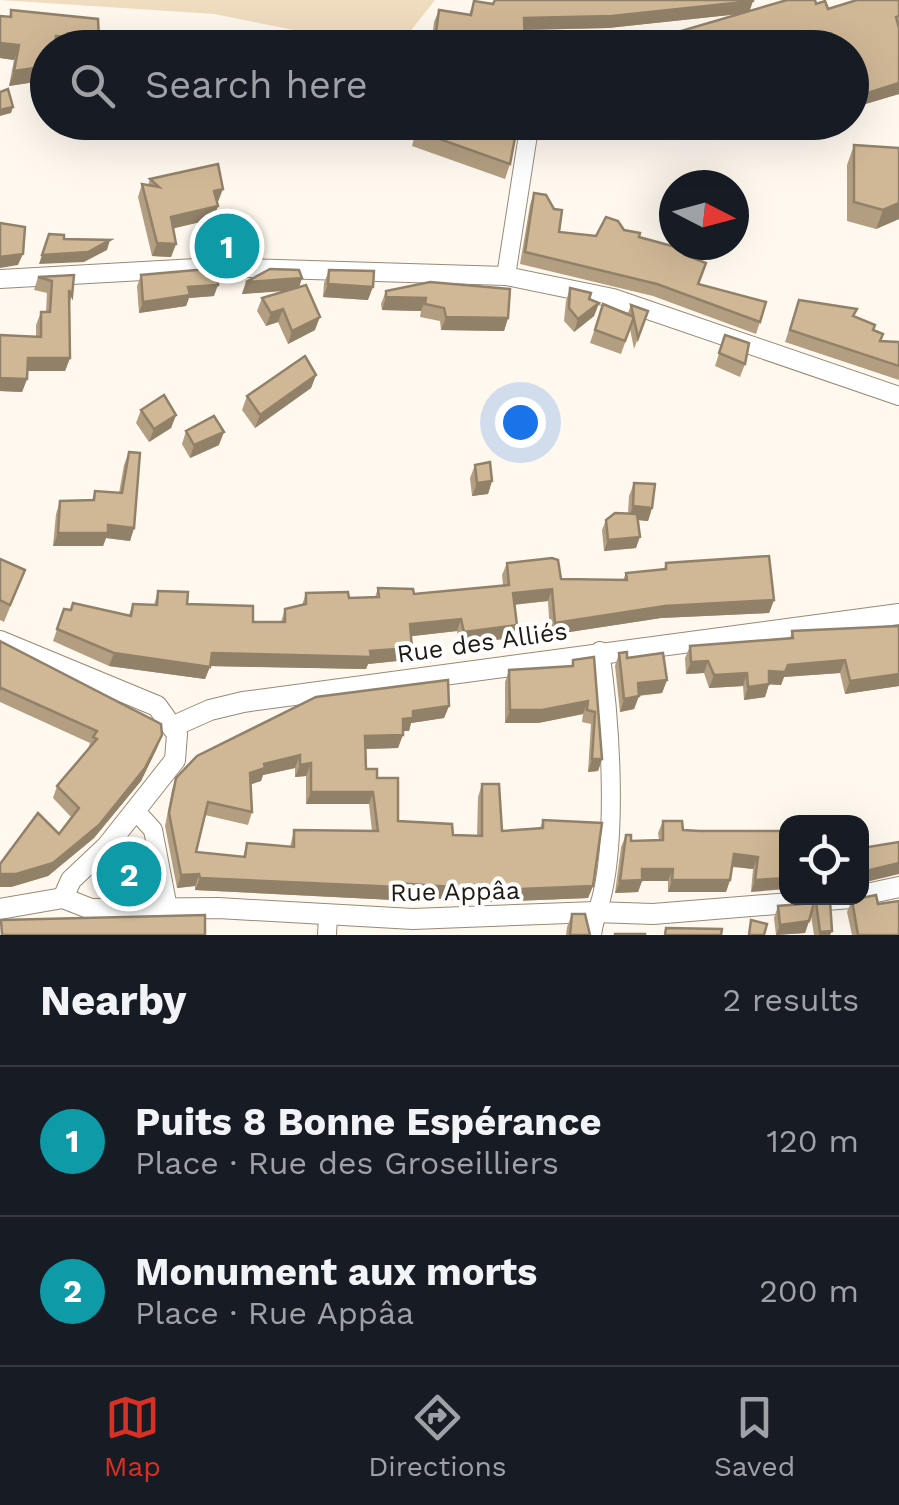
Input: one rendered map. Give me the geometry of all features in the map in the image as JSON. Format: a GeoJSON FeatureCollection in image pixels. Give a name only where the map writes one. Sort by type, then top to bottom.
{"type":"FeatureCollection","features":[{"type":"Feature","properties":{"kind":"street"},"geometry":{"type":"LineString","coordinates":[[506,276],[527,140]]}},
{"type":"Feature","properties":{"kind":"street"},"geometry":{"type":"LineString","coordinates":[[0,280],[214,267],[506,276],[613,298],[899,396]]}},
{"type":"Feature","properties":{"kind":"street","name":"Rue des Alliés"},"geometry":{"type":"LineString","coordinates":[[174,726],[242,702],[600,651],[899,614]]}},
{"type":"Feature","properties":{"kind":"street"},"geometry":{"type":"LineString","coordinates":[[0,641],[153,704],[174,726],[179,745],[176,760],[71,880],[63,898],[0,909]]}},
{"type":"Feature","properties":{"kind":"street"},"geometry":{"type":"LineString","coordinates":[[592,935],[594,912],[603,892],[608,773],[600,651]]}},
{"type":"Feature","properties":{"kind":"street"},"geometry":{"type":"LineString","coordinates":[[136,810],[153,830],[168,908]]}},
{"type":"Feature","properties":{"kind":"street"},"geometry":{"type":"LineString","coordinates":[[869,893],[899,887]]}},
{"type":"Feature","properties":{"kind":"street","name":"Rue Appâa"},"geometry":{"type":"LineString","coordinates":[[63,898],[91,910],[168,908],[328,925],[594,912],[653,914],[779,904]]}},
{"type":"Feature","properties":{"kind":"shaded area"},"geometry":{"type":"Polygon","coordinates":[[[0,0],[435,0],[411,30],[293,30],[214,14],[0,0]]]}},
{"type":"Feature","properties":{"kind":"building"},"geometry":{"type":"Polygon","coordinates":[[[495,0],[753,0],[612,16],[524,18],[524,30],[436,30],[439,10],[471,15],[474,1],[493,4],[495,0]]]}},
{"type":"Feature","properties":{"kind":"building"},"geometry":{"type":"Polygon","coordinates":[[[787,0],[815,0],[816,4],[825,1],[828,9],[857,0],[899,0],[899,83],[869,93],[869,30],[684,30],[787,0]]]}},
{"type":"Feature","properties":{"kind":"building"},"geometry":{"type":"Polygon","coordinates":[[[11,10],[98,19],[99,30],[30,30],[30,69],[14,71],[19,45],[0,43],[0,16],[11,17],[11,10]]]}},
{"type":"Feature","properties":{"kind":"building"},"geometry":{"type":"Polygon","coordinates":[[[8,89],[13,107],[0,110],[0,92],[8,89]]]}},
{"type":"Feature","properties":{"kind":"building"},"geometry":{"type":"Polygon","coordinates":[[[442,140],[515,140],[510,164],[442,140]]]}},
{"type":"Feature","properties":{"kind":"building"},"geometry":{"type":"Polygon","coordinates":[[[854,145],[899,148],[899,203],[883,210],[854,202],[854,145]]]}},
{"type":"Feature","properties":{"kind":"building"},"geometry":{"type":"Polygon","coordinates":[[[218,164],[223,189],[214,191],[218,206],[171,217],[176,244],[157,243],[142,184],[159,187],[150,179],[218,164]]]}},
{"type":"Feature","properties":{"kind":"building"},"geometry":{"type":"Polygon","coordinates":[[[534,193],[546,195],[554,209],[562,210],[559,232],[596,236],[606,217],[618,221],[624,230],[659,242],[659,260],[706,263],[698,284],[766,302],[760,322],[657,284],[525,252],[534,193]]]}},
{"type":"Feature","properties":{"kind":"building"},"geometry":{"type":"Polygon","coordinates":[[[0,223],[25,227],[23,254],[0,257],[0,223]]]}},
{"type":"Feature","properties":{"kind":"building"},"geometry":{"type":"Polygon","coordinates":[[[49,234],[64,235],[64,239],[110,240],[88,252],[42,255],[49,234]]]}},
{"type":"Feature","properties":{"kind":"building"},"geometry":{"type":"Polygon","coordinates":[[[218,268],[218,285],[188,287],[190,295],[143,302],[141,275],[218,268]]]}},
{"type":"Feature","properties":{"kind":"building"},"geometry":{"type":"Polygon","coordinates":[[[270,269],[299,270],[302,278],[246,282],[270,269]]]}},
{"type":"Feature","properties":{"kind":"building"},"geometry":{"type":"Polygon","coordinates":[[[329,270],[374,271],[373,287],[328,284],[329,270]]]}},
{"type":"Feature","properties":{"kind":"building"},"geometry":{"type":"Polygon","coordinates":[[[74,275],[72,296],[69,290],[70,358],[28,358],[27,379],[0,378],[0,335],[41,337],[41,312],[50,312],[52,281],[38,277],[74,275]]]}},
{"type":"Feature","properties":{"kind":"building"},"geometry":{"type":"Polygon","coordinates":[[[430,282],[510,289],[508,318],[446,317],[444,308],[425,304],[426,298],[386,297],[386,291],[430,282]]]}},
{"type":"Feature","properties":{"kind":"building"},"geometry":{"type":"Polygon","coordinates":[[[306,285],[320,317],[292,331],[283,309],[271,313],[262,298],[306,285]]]}},
{"type":"Feature","properties":{"kind":"building"},"geometry":{"type":"Polygon","coordinates":[[[570,288],[591,293],[589,299],[599,303],[578,319],[569,308],[570,288]]]}},
{"type":"Feature","properties":{"kind":"building"},"geometry":{"type":"Polygon","coordinates":[[[799,300],[857,309],[853,316],[875,325],[873,330],[883,334],[880,341],[899,342],[899,366],[790,330],[799,300]]]}},
{"type":"Feature","properties":{"kind":"building"},"geometry":{"type":"Polygon","coordinates":[[[603,304],[634,317],[625,341],[595,330],[603,304]]]}},
{"type":"Feature","properties":{"kind":"building"},"geometry":{"type":"Polygon","coordinates":[[[631,305],[648,311],[638,338],[631,305]]]}},
{"type":"Feature","properties":{"kind":"building"},"geometry":{"type":"Polygon","coordinates":[[[725,335],[749,343],[745,364],[719,353],[725,335]]]}},
{"type":"Feature","properties":{"kind":"building"},"geometry":{"type":"Polygon","coordinates":[[[305,356],[316,375],[260,415],[247,396],[305,356]]]}},
{"type":"Feature","properties":{"kind":"building"},"geometry":{"type":"Polygon","coordinates":[[[164,395],[176,415],[154,429],[141,410],[164,395]]]}},
{"type":"Feature","properties":{"kind":"building"},"geometry":{"type":"Polygon","coordinates":[[[214,416],[224,432],[194,445],[186,431],[214,416]]]}},
{"type":"Feature","properties":{"kind":"building"},"geometry":{"type":"Polygon","coordinates":[[[129,452],[140,453],[134,528],[108,525],[108,533],[58,533],[60,501],[94,500],[95,491],[122,493],[129,452]]]}},
{"type":"Feature","properties":{"kind":"building"},"geometry":{"type":"Polygon","coordinates":[[[490,462],[492,481],[477,483],[475,465],[490,462]]]}},
{"type":"Feature","properties":{"kind":"building"},"geometry":{"type":"Polygon","coordinates":[[[634,483],[655,484],[652,508],[633,506],[634,483]]]}},
{"type":"Feature","properties":{"kind":"building"},"geometry":{"type":"Polygon","coordinates":[[[615,513],[637,514],[640,537],[608,540],[606,520],[615,513]]]}},
{"type":"Feature","properties":{"kind":"building"},"geometry":{"type":"Polygon","coordinates":[[[769,556],[774,600],[665,606],[555,623],[552,589],[513,593],[517,625],[464,632],[461,619],[410,624],[412,648],[370,651],[371,657],[212,653],[210,667],[114,653],[57,629],[64,609],[71,610],[73,603],[131,616],[133,604],[157,605],[158,591],[188,592],[187,604],[253,606],[253,622],[285,622],[285,609],[306,604],[306,593],[348,592],[349,598],[379,597],[378,588],[413,589],[414,594],[509,585],[507,563],[552,558],[558,560],[561,579],[627,580],[626,573],[666,569],[666,563],[769,556]]]}},
{"type":"Feature","properties":{"kind":"building"},"geometry":{"type":"Polygon","coordinates":[[[0,559],[25,570],[10,605],[0,600],[0,559]]]}},
{"type":"Feature","properties":{"kind":"building"},"geometry":{"type":"Polygon","coordinates":[[[899,626],[899,674],[850,681],[845,660],[788,665],[785,672],[769,671],[769,684],[748,687],[747,673],[714,675],[708,661],[691,662],[690,646],[793,638],[792,631],[899,626]]]}},
{"type":"Feature","properties":{"kind":"building"},"geometry":{"type":"Polygon","coordinates":[[[0,641],[161,724],[162,735],[145,768],[99,825],[53,863],[16,874],[0,874],[0,864],[38,813],[59,834],[79,808],[57,786],[97,739],[93,737],[97,731],[0,690],[0,641]]]}},
{"type":"Feature","properties":{"kind":"building"},"geometry":{"type":"Polygon","coordinates":[[[627,652],[627,658],[663,653],[667,680],[638,683],[639,696],[624,699],[619,653],[627,652]]]}},
{"type":"Feature","properties":{"kind":"building"},"geometry":{"type":"Polygon","coordinates":[[[594,657],[602,759],[592,759],[595,712],[587,710],[588,701],[542,710],[510,710],[509,670],[573,666],[573,660],[594,657]]]}},
{"type":"Feature","properties":{"kind":"building"},"geometry":{"type":"Polygon","coordinates":[[[448,680],[449,706],[413,711],[413,718],[403,719],[403,735],[365,736],[366,769],[377,769],[377,778],[398,778],[398,821],[452,824],[453,835],[482,836],[482,784],[499,784],[502,831],[543,828],[543,820],[602,823],[593,886],[494,890],[181,875],[169,813],[176,778],[197,756],[316,697],[448,680]],[[300,755],[264,764],[265,768],[250,773],[252,812],[208,802],[196,852],[245,857],[247,843],[294,847],[294,830],[378,831],[373,792],[311,792],[311,763],[300,765],[300,755]]]}},
{"type":"Feature","properties":{"kind":"building"},"geometry":{"type":"Polygon","coordinates":[[[663,821],[682,821],[683,830],[779,831],[779,878],[755,880],[758,857],[734,854],[730,880],[672,880],[673,869],[642,869],[642,880],[620,881],[626,835],[631,835],[631,841],[663,840],[663,821]]]}},
{"type":"Feature","properties":{"kind":"building"},"geometry":{"type":"Polygon","coordinates":[[[899,842],[899,863],[869,870],[869,847],[899,842]]]}},
{"type":"Feature","properties":{"kind":"building"},"geometry":{"type":"Polygon","coordinates":[[[876,895],[878,904],[899,901],[899,935],[858,935],[853,905],[869,905],[869,896],[876,895]]]}},
{"type":"Feature","properties":{"kind":"building"},"geometry":{"type":"Polygon","coordinates":[[[813,905],[809,921],[780,925],[778,906],[813,905]]]}},
{"type":"Feature","properties":{"kind":"building"},"geometry":{"type":"Polygon","coordinates":[[[816,905],[830,905],[832,931],[820,932],[816,905]]]}},
{"type":"Feature","properties":{"kind":"building"},"geometry":{"type":"Polygon","coordinates":[[[572,914],[585,914],[590,935],[570,935],[572,914]]]}},
{"type":"Feature","properties":{"kind":"building"},"geometry":{"type":"Polygon","coordinates":[[[205,915],[205,935],[2,935],[1,920],[205,915]]]}},
{"type":"Feature","properties":{"kind":"building"},"geometry":{"type":"Polygon","coordinates":[[[751,920],[767,924],[764,935],[749,935],[751,920]]]}},
{"type":"Feature","properties":{"kind":"building"},"geometry":{"type":"Polygon","coordinates":[[[666,928],[722,929],[721,935],[665,935],[666,928]]]}},
{"type":"Feature","properties":{"kind":"place","name":"Puits 8 Bonne Espérance"},"geometry":{"type":"Point","coordinates":[227,246]}},
{"type":"Feature","properties":{"kind":"place","name":"Monument aux morts"},"geometry":{"type":"Point","coordinates":[129,874]}}]}
